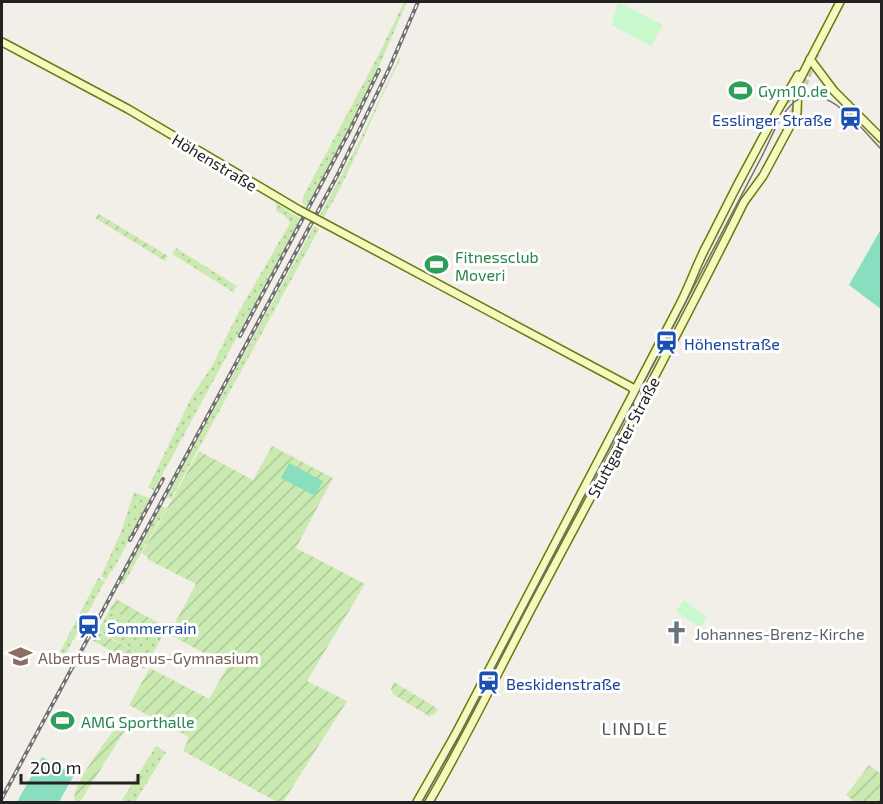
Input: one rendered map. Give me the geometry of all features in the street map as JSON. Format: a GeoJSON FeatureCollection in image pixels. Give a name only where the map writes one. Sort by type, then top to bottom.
{"type":"FeatureCollection","features":[{"type":"Feature","properties":{"kind":"main road","name":"Stuttgarter Straße"},"geometry":{"type":"LineString","coordinates":[[429,802],[476,719],[522,626],[638,409],[744,202],[763,176],[797,113],[797,88],[801,76],[840,2]]}},
{"type":"Feature","properties":{"kind":"main road","name":"Höhenstraße"},"geometry":{"type":"LineString","coordinates":[[2,42],[128,109],[299,210],[633,388]]}},
{"type":"Feature","properties":{"kind":"main road","name":"Stuttgarter Straße"},"geometry":{"type":"LineString","coordinates":[[417,802],[455,735],[633,388],[679,306],[709,240],[784,98],[810,58]]}},
{"type":"Feature","properties":{"kind":"main road"},"geometry":{"type":"LineString","coordinates":[[810,58],[819,72],[858,116],[882,138]]}},
{"type":"Feature","properties":{"kind":"main road"},"geometry":{"type":"LineString","coordinates":[[801,76],[809,71],[819,72]]}},
{"type":"Feature","properties":{"kind":"main road"},"geometry":{"type":"LineString","coordinates":[[789,90],[797,99]]}},
{"type":"Feature","properties":{"kind":"main road"},"geometry":{"type":"LineString","coordinates":[[784,98],[797,99]]}},
{"type":"Feature","properties":{"kind":"main road"},"geometry":{"type":"LineString","coordinates":[[733,196],[783,107]]}},
{"type":"Feature","properties":{"kind":"main road"},"geometry":{"type":"LineString","coordinates":[[744,202],[792,114]]}},
{"type":"Feature","properties":{"kind":"main road"},"geometry":{"type":"LineString","coordinates":[[638,409],[638,397],[633,388],[650,385]]}},
{"type":"Feature","properties":{"kind":"main road"},"geometry":{"type":"LineString","coordinates":[[462,721],[462,730],[467,735]]}},
{"type":"Feature","properties":{"kind":"main road"},"geometry":{"type":"LineString","coordinates":[[455,735],[459,740],[459,749]]}},
{"type":"Feature","properties":{"kind":"green space"},"geometry":{"type":"Polygon","coordinates":[[[404,2],[407,2],[367,94],[307,208],[302,202],[304,195],[404,2]]]}},
{"type":"Feature","properties":{"kind":"green space"},"geometry":{"type":"Polygon","coordinates":[[[618,2],[663,25],[651,46],[612,25],[618,2]]]}},
{"type":"Feature","properties":{"kind":"green space"},"geometry":{"type":"Polygon","coordinates":[[[401,54],[354,159],[324,217],[320,215],[362,136],[401,54]]]}},
{"type":"Feature","properties":{"kind":"green space"},"geometry":{"type":"Polygon","coordinates":[[[276,203],[301,219],[154,490],[148,488],[192,396],[212,366],[238,313],[290,223],[285,216],[276,211],[276,203]]]}},
{"type":"Feature","properties":{"kind":"green space"},"geometry":{"type":"Polygon","coordinates":[[[99,214],[168,256],[165,261],[95,218],[99,214]]]}},
{"type":"Feature","properties":{"kind":"green space"},"geometry":{"type":"Polygon","coordinates":[[[314,226],[319,229],[171,499],[166,497],[314,226]]]}},
{"type":"Feature","properties":{"kind":"green space"},"geometry":{"type":"Polygon","coordinates":[[[881,229],[881,309],[849,285],[881,229]]]}},
{"type":"Feature","properties":{"kind":"green space"},"geometry":{"type":"Polygon","coordinates":[[[176,248],[237,286],[233,292],[172,254],[176,248]]]}},
{"type":"Feature","properties":{"kind":"green space"},"geometry":{"type":"Polygon","coordinates":[[[272,446],[333,478],[296,548],[365,584],[307,681],[347,701],[283,802],[277,802],[183,751],[189,737],[129,705],[150,668],[209,699],[228,666],[169,634],[196,584],[147,559],[148,557],[142,553],[199,451],[253,480],[272,446]]]}},
{"type":"Feature","properties":{"kind":"green space"},"geometry":{"type":"Polygon","coordinates":[[[289,463],[323,481],[315,496],[281,478],[289,463]]]}},
{"type":"Feature","properties":{"kind":"green space"},"geometry":{"type":"Polygon","coordinates":[[[134,492],[151,499],[106,580],[101,576],[121,532],[134,492]]]}},
{"type":"Feature","properties":{"kind":"green space"},"geometry":{"type":"Polygon","coordinates":[[[162,505],[166,509],[123,585],[119,583],[162,505]]]}},
{"type":"Feature","properties":{"kind":"green space"},"geometry":{"type":"Polygon","coordinates":[[[98,578],[105,581],[65,655],[60,652],[98,578]]]}},
{"type":"Feature","properties":{"kind":"green space"},"geometry":{"type":"Polygon","coordinates":[[[116,599],[167,628],[163,637],[110,609],[116,599]]]}},
{"type":"Feature","properties":{"kind":"green space"},"geometry":{"type":"Polygon","coordinates":[[[684,600],[707,618],[700,628],[676,611],[684,600]]]}},
{"type":"Feature","properties":{"kind":"green space"},"geometry":{"type":"Polygon","coordinates":[[[110,609],[162,637],[150,659],[98,631],[110,609]]]}},
{"type":"Feature","properties":{"kind":"green space"},"geometry":{"type":"Polygon","coordinates":[[[98,632],[150,659],[145,669],[93,641],[98,632]]]}},
{"type":"Feature","properties":{"kind":"green space"},"geometry":{"type":"Polygon","coordinates":[[[394,682],[438,709],[434,715],[430,717],[393,694],[391,689],[394,682]]]}},
{"type":"Feature","properties":{"kind":"green space"},"geometry":{"type":"Polygon","coordinates":[[[119,723],[127,727],[80,802],[75,802],[74,795],[83,775],[119,723]]]}},
{"type":"Feature","properties":{"kind":"green space"},"geometry":{"type":"Polygon","coordinates":[[[156,746],[166,752],[135,802],[122,800],[156,746]]]}},
{"type":"Feature","properties":{"kind":"green space"},"geometry":{"type":"Polygon","coordinates":[[[42,757],[74,775],[59,802],[17,802],[42,757]]]}},
{"type":"Feature","properties":{"kind":"green space"},"geometry":{"type":"Polygon","coordinates":[[[869,765],[881,774],[881,802],[855,802],[846,795],[869,765]]]}},
{"type":"Feature","properties":{"kind":"tunnel"},"geometry":{"type":"LineString","coordinates":[[792,115],[816,54]]}},
{"type":"Feature","properties":{"kind":"tunnel"},"geometry":{"type":"LineString","coordinates":[[786,102],[799,81]]}},
{"type":"Feature","properties":{"kind":"tram line"},"geometry":{"type":"LineString","coordinates":[[422,802],[462,730],[786,110],[803,97],[815,96],[828,100],[852,118],[882,150]]}},
{"type":"Feature","properties":{"kind":"railway"},"geometry":{"type":"LineString","coordinates":[[2,798],[338,174],[389,69],[418,2]]}},
{"type":"Feature","properties":{"kind":"railway"},"geometry":{"type":"LineString","coordinates":[[240,336],[350,130],[379,70]]}},
{"type":"Feature","properties":{"kind":"railway"},"geometry":{"type":"LineString","coordinates":[[130,540],[163,479]]}},
{"type":"Feature","properties":{"kind":"place","name":"Gym10.de"},"geometry":{"type":"Point","coordinates":[740,90]}},
{"type":"Feature","properties":{"kind":"place","name":"Esslinger Straße"},"geometry":{"type":"Point","coordinates":[850,119]}},
{"type":"Feature","properties":{"kind":"place","name":"Fitnessclub Moveri"},"geometry":{"type":"Point","coordinates":[437,265]}},
{"type":"Feature","properties":{"kind":"place","name":"Höhenstraße"},"geometry":{"type":"Point","coordinates":[666,343]}},
{"type":"Feature","properties":{"kind":"place","name":"Sommerrain"},"geometry":{"type":"Point","coordinates":[89,627]}},
{"type":"Feature","properties":{"kind":"place","name":"Johannes-Brenz-Kirche"},"geometry":{"type":"Point","coordinates":[677,633]}},
{"type":"Feature","properties":{"kind":"place","name":"Albertus-Magnus-Gymnasium"},"geometry":{"type":"Point","coordinates":[20,657]}},
{"type":"Feature","properties":{"kind":"place","name":"Beskidenstraße"},"geometry":{"type":"Point","coordinates":[488,683]}},
{"type":"Feature","properties":{"kind":"place","name":"AMG Sporthalle"},"geometry":{"type":"Point","coordinates":[63,721]}},
{"type":"Feature","properties":{"kind":"district","name":"LINDLE"},"geometry":{"type":"Point","coordinates":[635,728]}}]}
